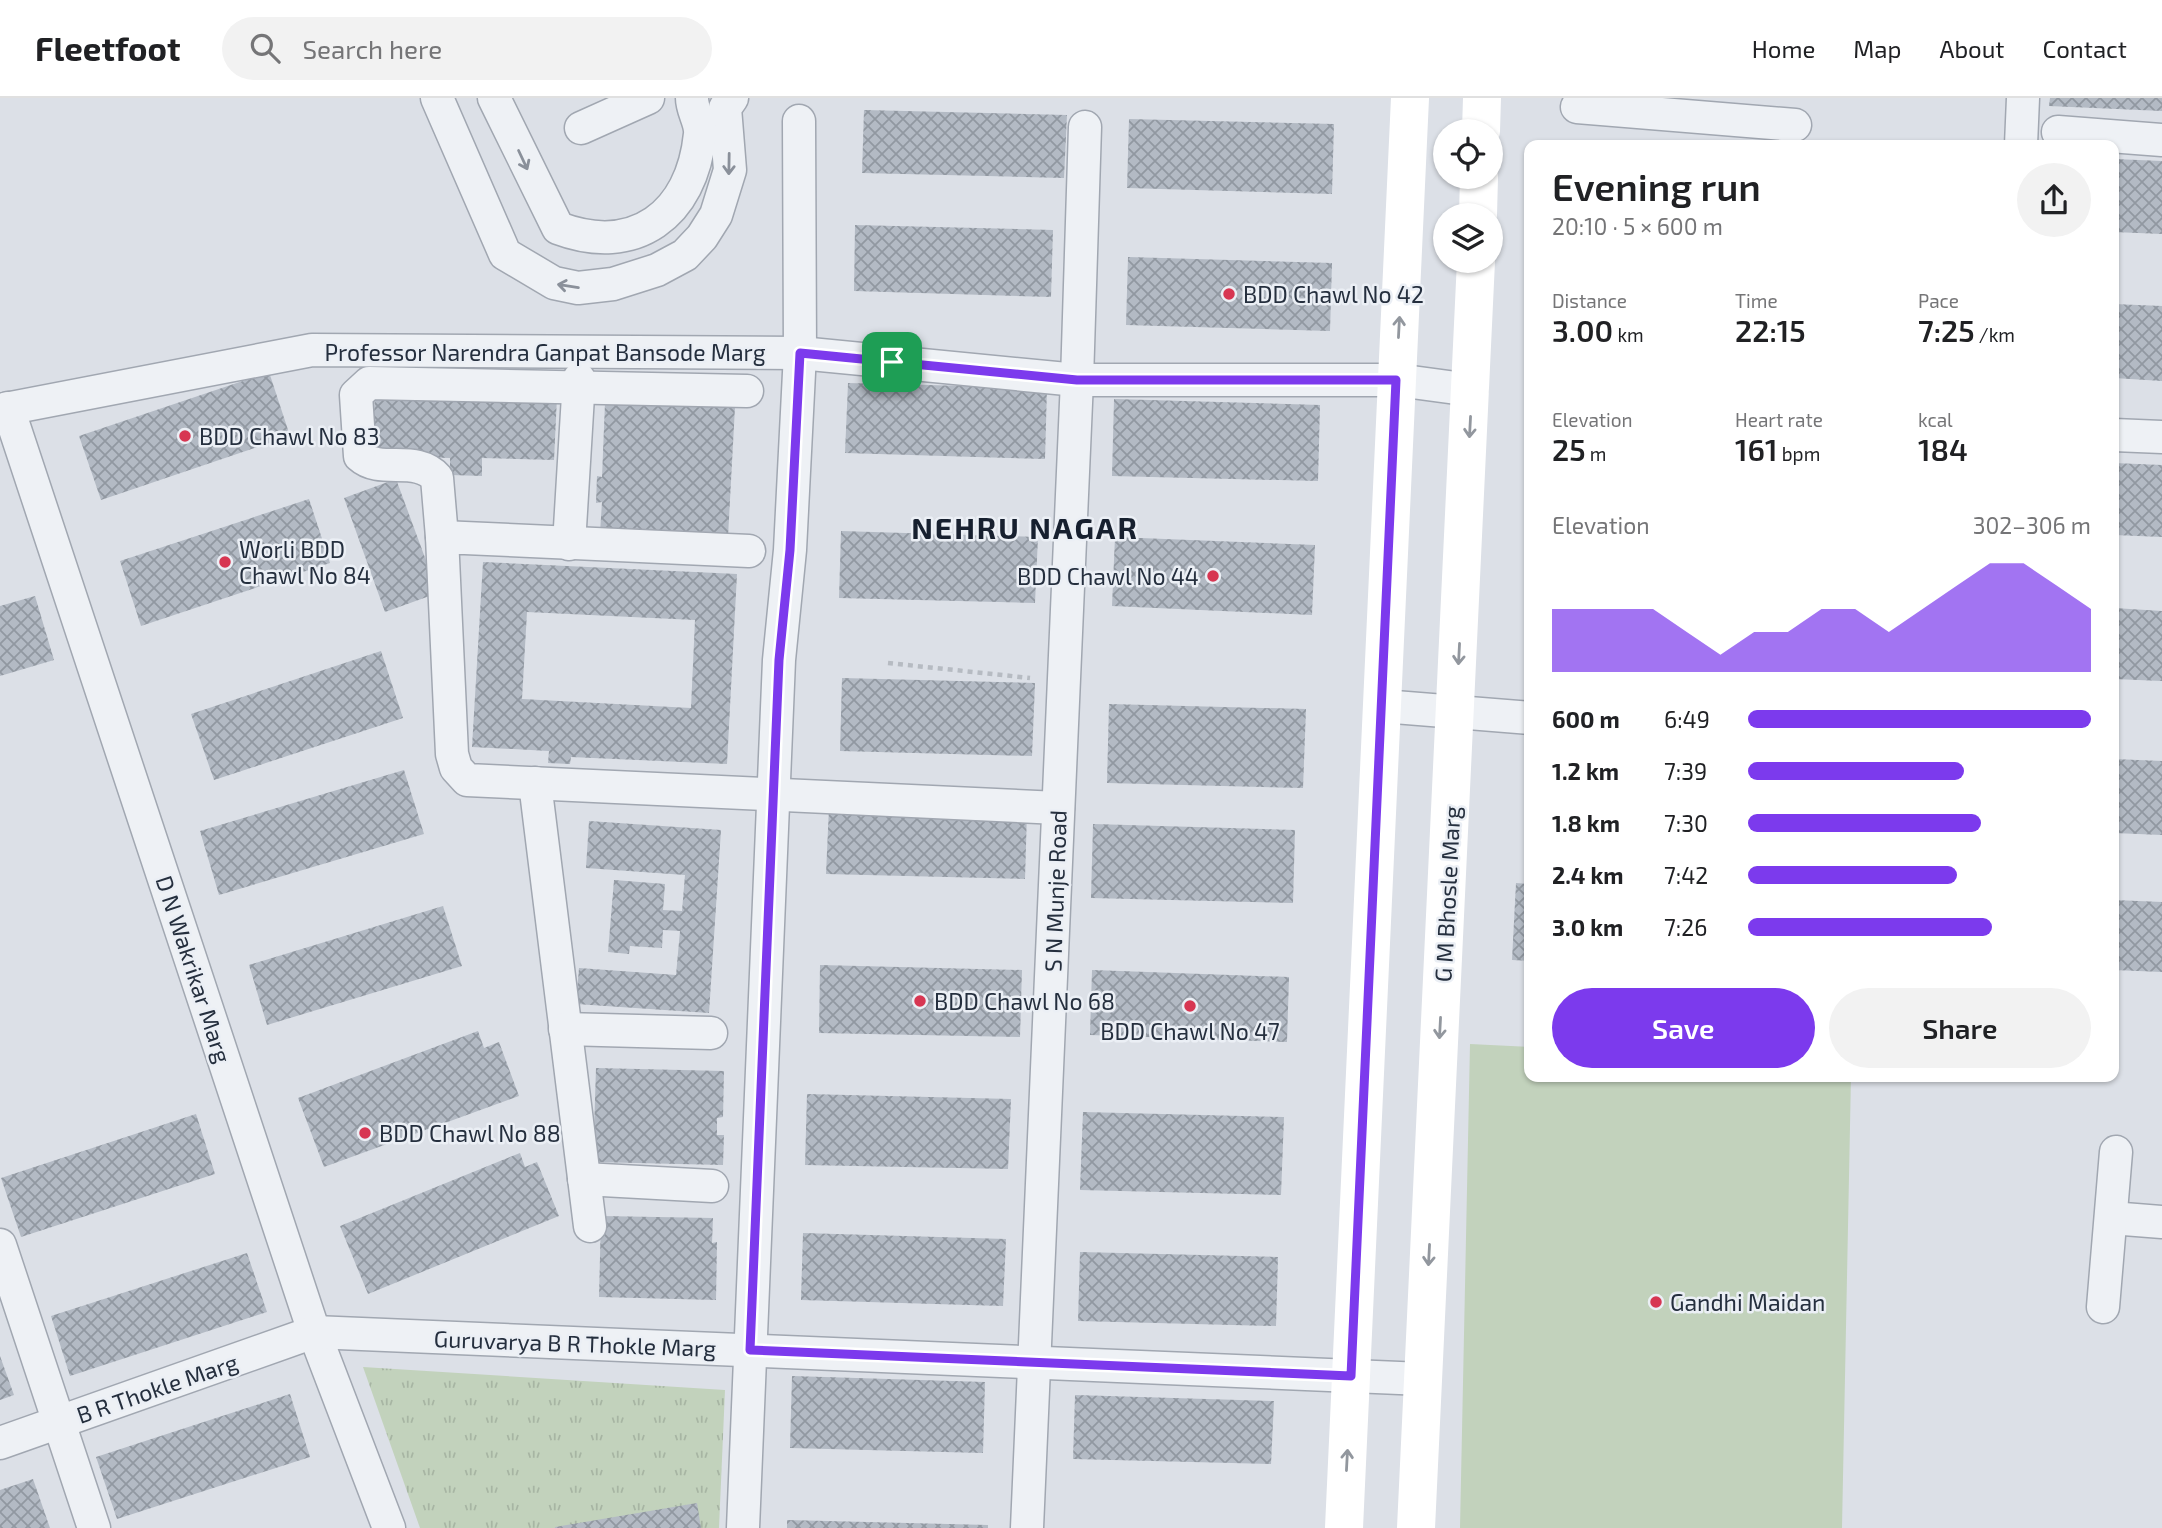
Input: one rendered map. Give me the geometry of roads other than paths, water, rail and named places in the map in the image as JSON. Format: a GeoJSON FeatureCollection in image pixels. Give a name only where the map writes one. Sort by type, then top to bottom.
{"type":"FeatureCollection","features":[{"type":"Feature","properties":{"kind":"main road"},"geometry":{"type":"LineString","coordinates":[[1344,1528],[1409,98]]}},
{"type":"Feature","properties":{"kind":"main road"},"geometry":{"type":"LineString","coordinates":[[1481,119],[1482,98]]}},
{"type":"Feature","properties":{"kind":"main road","name":"G M Bhosle Marg"},"geometry":{"type":"LineString","coordinates":[[1416,1528],[1476,273]]}},
{"type":"Feature","properties":{"kind":"street"},"geometry":{"type":"LineString","coordinates":[[437,98],[505,254],[554,283],[578,288],[613,284],[657,270],[685,255],[702,237],[716,215],[730,170],[725,108],[732,98]]}},
{"type":"Feature","properties":{"kind":"street"},"geometry":{"type":"LineString","coordinates":[[494,98],[558,228],[594,238],[619,239],[656,221],[676,204],[695,163],[700,130],[692,98]]}},
{"type":"Feature","properties":{"kind":"street"},"geometry":{"type":"LineString","coordinates":[[582,128],[648,98]]}},
{"type":"Feature","properties":{"kind":"street"},"geometry":{"type":"LineString","coordinates":[[2021,140],[2024,98]]}},
{"type":"Feature","properties":{"kind":"street"},"geometry":{"type":"LineString","coordinates":[[1577,107],[1795,123]]}},
{"type":"Feature","properties":{"kind":"street"},"geometry":{"type":"LineString","coordinates":[[743,1528],[773,796],[800,353],[799,121]]}},
{"type":"Feature","properties":{"kind":"street","name":"S N Munje Road"},"geometry":{"type":"LineString","coordinates":[[1027,1528],[1077,380],[1085,127]]}},
{"type":"Feature","properties":{"kind":"street"},"geometry":{"type":"LineString","coordinates":[[2058,132],[2162,139]]}},
{"type":"Feature","properties":{"kind":"street","name":"Professor Narendra Ganpat Bansode Marg"},"geometry":{"type":"LineString","coordinates":[[4,409],[312,350],[800,353],[1077,380],[1396,380],[1471,390]]}},
{"type":"Feature","properties":{"kind":"street"},"geometry":{"type":"LineString","coordinates":[[747,391],[578,383],[369,383],[358,391],[360,456],[370,462],[422,466],[437,478],[452,754],[456,768],[467,780],[1058,808]]}},
{"type":"Feature","properties":{"kind":"street"},"geometry":{"type":"LineString","coordinates":[[569,544],[578,383]]}},
{"type":"Feature","properties":{"kind":"street","name":"D N Wakrikar Marg"},"geometry":{"type":"LineString","coordinates":[[4,409],[314,1332],[389,1528]]}},
{"type":"Feature","properties":{"kind":"street"},"geometry":{"type":"LineString","coordinates":[[2119,435],[2162,437]]}},
{"type":"Feature","properties":{"kind":"street"},"geometry":{"type":"LineString","coordinates":[[442,537],[750,551]]}},
{"type":"Feature","properties":{"kind":"street"},"geometry":{"type":"LineString","coordinates":[[1382,706],[1524,718]]}},
{"type":"Feature","properties":{"kind":"street"},"geometry":{"type":"LineString","coordinates":[[535,783],[590,1227]]}},
{"type":"Feature","properties":{"kind":"street"},"geometry":{"type":"LineString","coordinates":[[565,1029],[711,1033]]}},
{"type":"Feature","properties":{"kind":"street"},"geometry":{"type":"LineString","coordinates":[[2104,1307],[2116,1152]]}},
{"type":"Feature","properties":{"kind":"street"},"geometry":{"type":"LineString","coordinates":[[584,1179],[712,1186]]}},
{"type":"Feature","properties":{"kind":"street"},"geometry":{"type":"LineString","coordinates":[[2111,1218],[2162,1222]]}},
{"type":"Feature","properties":{"kind":"street"},"geometry":{"type":"LineString","coordinates":[[0,1245],[93,1528]]}},
{"type":"Feature","properties":{"kind":"street","name":"Guruvarya B R Thokle Marg"},"geometry":{"type":"LineString","coordinates":[[314,1332],[1423,1379]]}},
{"type":"Feature","properties":{"kind":"street","name":"B R Thokle Marg"},"geometry":{"type":"LineString","coordinates":[[0,1443],[314,1332]]}},
{"type":"Feature","properties":{"kind":"place","name":"BDD Chawl No 42"},"geometry":{"type":"Point","coordinates":[1229,294]}},
{"type":"Feature","properties":{"kind":"place","name":"BDD Chawl No 83"},"geometry":{"type":"Point","coordinates":[185,436]}},
{"type":"Feature","properties":{"kind":"place","name":"Worli BDD Chawl No 84"},"geometry":{"type":"Point","coordinates":[225,562]}},
{"type":"Feature","properties":{"kind":"place","name":"BDD Chawl No 44"},"geometry":{"type":"Point","coordinates":[1213,576]}},
{"type":"Feature","properties":{"kind":"place","name":"BDD Chawl No 68"},"geometry":{"type":"Point","coordinates":[920,1001]}},
{"type":"Feature","properties":{"kind":"place","name":"BDD Chawl No 47"},"geometry":{"type":"Point","coordinates":[1190,1006]}},
{"type":"Feature","properties":{"kind":"place","name":"BDD Chawl No 88"},"geometry":{"type":"Point","coordinates":[365,1133]}},
{"type":"Feature","properties":{"kind":"place","name":"Gandhi Maidan"},"geometry":{"type":"Point","coordinates":[1656,1302]}},
{"type":"Feature","properties":{"kind":"district","name":"NEHRU NAGAR"},"geometry":{"type":"Point","coordinates":[1025,527]}}]}
